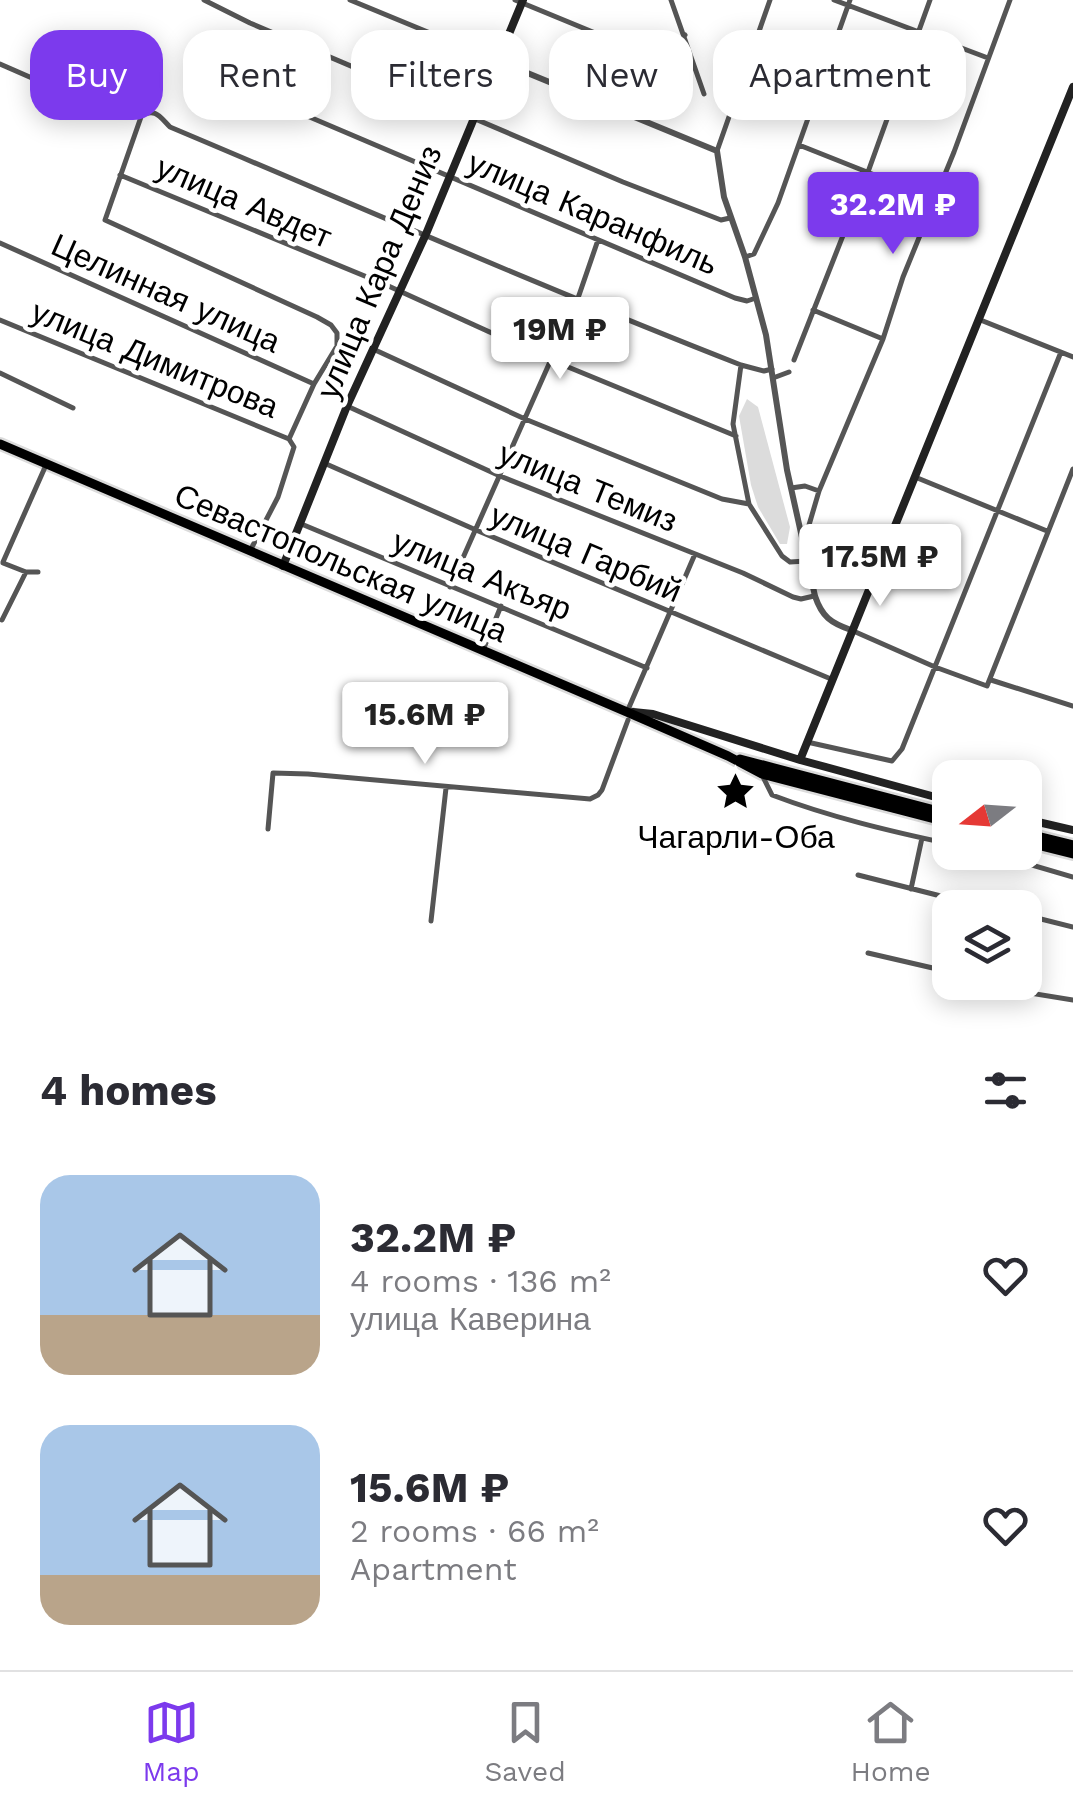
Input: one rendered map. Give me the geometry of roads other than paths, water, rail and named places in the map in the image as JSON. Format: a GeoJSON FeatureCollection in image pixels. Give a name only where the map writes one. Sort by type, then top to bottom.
{"type":"FeatureCollection","features":[{"type":"Feature","properties":{"kind":"main road","name":"улица Кара Дениз"},"geometry":{"type":"LineString","coordinates":[[509,30],[520,1]]}},
{"type":"Feature","properties":{"kind":"main road"},"geometry":{"type":"LineString","coordinates":[[800,760],[1073,86]]}},
{"type":"Feature","properties":{"kind":"main road","name":"улица Кара Дениз"},"geometry":{"type":"LineString","coordinates":[[284,566],[348,406],[426,234],[472,120]]}},
{"type":"Feature","properties":{"kind":"main road","name":"Севастопольская улица"},"geometry":{"type":"LineString","coordinates":[[0,444],[723,754]]}},
{"type":"Feature","properties":{"kind":"main road"},"geometry":{"type":"LineString","coordinates":[[627,716],[653,714],[932,797]]}},
{"type":"Feature","properties":{"kind":"main road"},"geometry":{"type":"LineString","coordinates":[[660,727],[696,729]]}},
{"type":"Feature","properties":{"kind":"main road"},"geometry":{"type":"LineString","coordinates":[[777,753],[799,752],[807,742]]}},
{"type":"Feature","properties":{"kind":"main road"},"geometry":{"type":"LineString","coordinates":[[807,742],[807,756],[818,765]]}},
{"type":"Feature","properties":{"kind":"main road"},"geometry":{"type":"LineString","coordinates":[[723,754],[762,774],[932,818]]}},
{"type":"Feature","properties":{"kind":"main road"},"geometry":{"type":"LineString","coordinates":[[723,754],[932,809]]}},
{"type":"Feature","properties":{"kind":"main road"},"geometry":{"type":"LineString","coordinates":[[1042,823],[1073,830]]}},
{"type":"Feature","properties":{"kind":"main road"},"geometry":{"type":"LineString","coordinates":[[1042,838],[1073,846]]}},
{"type":"Feature","properties":{"kind":"main road"},"geometry":{"type":"LineString","coordinates":[[1042,846],[1073,854]]}},
{"type":"Feature","properties":{"kind":"street"},"geometry":{"type":"LineString","coordinates":[[204,0],[351,66]]}},
{"type":"Feature","properties":{"kind":"street"},"geometry":{"type":"LineString","coordinates":[[350,0],[423,30]]}},
{"type":"Feature","properties":{"kind":"street"},"geometry":{"type":"LineString","coordinates":[[671,0],[683,30]]}},
{"type":"Feature","properties":{"kind":"street"},"geometry":{"type":"LineString","coordinates":[[770,0],[717,151],[724,197],[745,257],[773,373],[791,488],[821,612],[829,622],[988,686],[1073,469]]}},
{"type":"Feature","properties":{"kind":"street"},"geometry":{"type":"LineString","coordinates":[[834,0],[911,30]]}},
{"type":"Feature","properties":{"kind":"street"},"geometry":{"type":"LineString","coordinates":[[919,30],[930,0]]}},
{"type":"Feature","properties":{"kind":"street"},"geometry":{"type":"LineString","coordinates":[[809,525],[1010,0]]}},
{"type":"Feature","properties":{"kind":"street"},"geometry":{"type":"LineString","coordinates":[[520,1],[589,30]]}},
{"type":"Feature","properties":{"kind":"street"},"geometry":{"type":"LineString","coordinates":[[745,257],[754,254],[778,203],[849,3]]}},
{"type":"Feature","properties":{"kind":"street"},"geometry":{"type":"LineString","coordinates":[[966,50],[988,58]]}},
{"type":"Feature","properties":{"kind":"street"},"geometry":{"type":"LineString","coordinates":[[693,60],[704,94]]}},
{"type":"Feature","properties":{"kind":"street"},"geometry":{"type":"LineString","coordinates":[[0,64],[30,77]]}},
{"type":"Feature","properties":{"kind":"street"},"geometry":{"type":"LineString","coordinates":[[529,74],[717,151]]}},
{"type":"Feature","properties":{"kind":"street"},"geometry":{"type":"LineString","coordinates":[[141,120],[105,220],[331,324],[337,333],[337,346],[289,438]]}},
{"type":"Feature","properties":{"kind":"street"},"geometry":{"type":"LineString","coordinates":[[162,120],[170,127],[576,301],[741,366],[789,372]]}},
{"type":"Feature","properties":{"kind":"street","name":"улица Каранфиль"},"geometry":{"type":"LineString","coordinates":[[315,120],[735,298],[756,298]]}},
{"type":"Feature","properties":{"kind":"street"},"geometry":{"type":"LineString","coordinates":[[478,120],[721,220],[730,218]]}},
{"type":"Feature","properties":{"kind":"street"},"geometry":{"type":"LineString","coordinates":[[794,360],[887,120]]}},
{"type":"Feature","properties":{"kind":"street"},"geometry":{"type":"LineString","coordinates":[[799,145],[936,200]]}},
{"type":"Feature","properties":{"kind":"street","name":"улица Авдет"},"geometry":{"type":"LineString","coordinates":[[120,175],[736,436]]}},
{"type":"Feature","properties":{"kind":"street"},"geometry":{"type":"LineString","coordinates":[[450,587],[551,360],[598,240]]}},
{"type":"Feature","properties":{"kind":"street","name":"Целинная улица"},"geometry":{"type":"LineString","coordinates":[[0,243],[314,384]]}},
{"type":"Feature","properties":{"kind":"street"},"geometry":{"type":"LineString","coordinates":[[813,310],[883,339]]}},
{"type":"Feature","properties":{"kind":"street"},"geometry":{"type":"LineString","coordinates":[[978,319],[1073,358]]}},
{"type":"Feature","properties":{"kind":"street","name":"улица Димитрова"},"geometry":{"type":"LineString","coordinates":[[0,320],[289,438],[294,447],[278,497],[250,551]]}},
{"type":"Feature","properties":{"kind":"street"},"geometry":{"type":"LineString","coordinates":[[373,348],[525,419],[722,499],[749,504]]}},
{"type":"Feature","properties":{"kind":"street"},"geometry":{"type":"LineString","coordinates":[[807,742],[892,761],[902,749],[1061,352]]}},
{"type":"Feature","properties":{"kind":"street"},"geometry":{"type":"LineString","coordinates":[[741,366],[733,424],[749,504],[782,556],[796,564],[806,561]]}},
{"type":"Feature","properties":{"kind":"street"},"geometry":{"type":"LineString","coordinates":[[0,373],[73,408]]}},
{"type":"Feature","properties":{"kind":"street","name":"улица Темиз"},"geometry":{"type":"LineString","coordinates":[[348,406],[500,476],[744,573],[792,597],[815,596]]}},
{"type":"Feature","properties":{"kind":"street"},"geometry":{"type":"LineString","coordinates":[[38,572],[26,572],[1,562],[46,464]]}},
{"type":"Feature","properties":{"kind":"street","name":"улица Гарбий"},"geometry":{"type":"LineString","coordinates":[[324,464],[831,680]]}},
{"type":"Feature","properties":{"kind":"street"},"geometry":{"type":"LineString","coordinates":[[915,477],[1048,532]]}},
{"type":"Feature","properties":{"kind":"street"},"geometry":{"type":"LineString","coordinates":[[791,488],[804,486],[819,491]]}},
{"type":"Feature","properties":{"kind":"street","name":"улица Акъяр"},"geometry":{"type":"LineString","coordinates":[[300,523],[647,668]]}},
{"type":"Feature","properties":{"kind":"street"},"geometry":{"type":"LineString","coordinates":[[268,828],[274,773],[590,799],[602,790],[627,716],[695,554]]}},
{"type":"Feature","properties":{"kind":"street"},"geometry":{"type":"LineString","coordinates":[[2,620],[26,572]]}},
{"type":"Feature","properties":{"kind":"street"},"geometry":{"type":"LineString","coordinates":[[483,650],[500,606]]}},
{"type":"Feature","properties":{"kind":"street"},"geometry":{"type":"LineString","coordinates":[[991,680],[1073,706]]}},
{"type":"Feature","properties":{"kind":"street"},"geometry":{"type":"LineString","coordinates":[[762,774],[775,796],[842,819],[932,840]]}},
{"type":"Feature","properties":{"kind":"street"},"geometry":{"type":"LineString","coordinates":[[431,921],[446,788]]}},
{"type":"Feature","properties":{"kind":"street"},"geometry":{"type":"LineString","coordinates":[[911,889],[922,838]]}},
{"type":"Feature","properties":{"kind":"street"},"geometry":{"type":"LineString","coordinates":[[1042,868],[1073,877]]}},
{"type":"Feature","properties":{"kind":"street"},"geometry":{"type":"LineString","coordinates":[[858,875],[932,894]]}},
{"type":"Feature","properties":{"kind":"street"},"geometry":{"type":"LineString","coordinates":[[1042,920],[1073,928]]}},
{"type":"Feature","properties":{"kind":"street"},"geometry":{"type":"LineString","coordinates":[[868,953],[932,968]]}},
{"type":"Feature","properties":{"kind":"street"},"geometry":{"type":"LineString","coordinates":[[1042,995],[1073,1000]]}},
{"type":"Feature","properties":{"kind":"place","name":"Чагарли-Оба"},"geometry":{"type":"Point","coordinates":[736,792]}}]}
